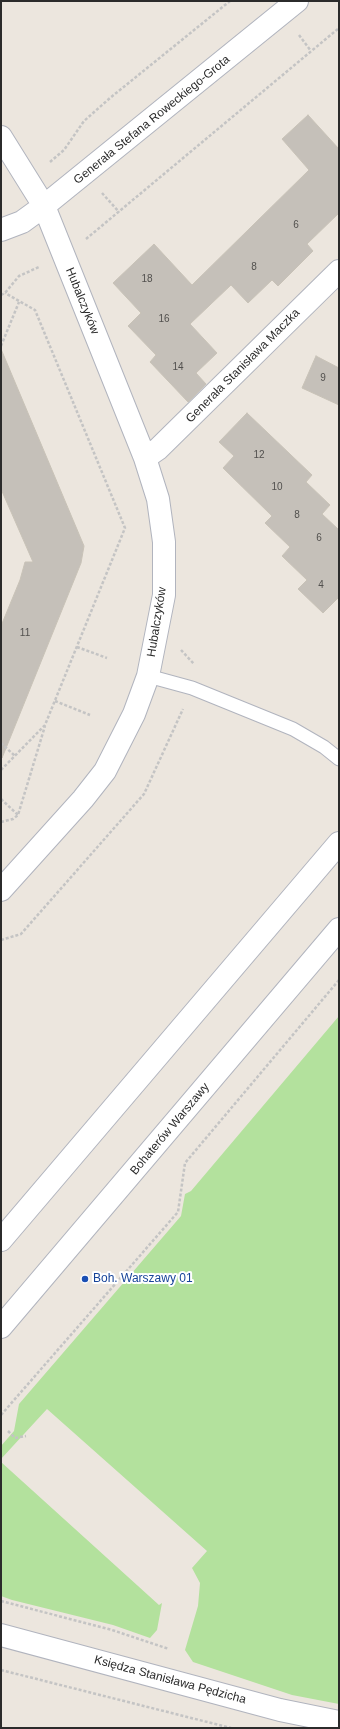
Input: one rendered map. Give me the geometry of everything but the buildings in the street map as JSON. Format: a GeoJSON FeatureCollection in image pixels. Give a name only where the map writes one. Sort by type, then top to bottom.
{"type":"FeatureCollection","features":[{"type":"Feature","properties":{"kind":"street","name":"Generała Stefana Roweckiego-Grota"},"geometry":{"type":"LineString","coordinates":[[1,230],[22,222],[44,206],[297,1]]}},
{"type":"Feature","properties":{"kind":"street","name":"Hubalczyków"},"geometry":{"type":"LineString","coordinates":[[1,137],[44,206],[145,458],[158,498],[164,542],[164,595],[148,676],[134,714],[105,771],[78,804],[1,890]]}},
{"type":"Feature","properties":{"kind":"street","name":"Generała Stanisława Maczka"},"geometry":{"type":"LineString","coordinates":[[145,458],[158,449],[339,271]]}},
{"type":"Feature","properties":{"kind":"street"},"geometry":{"type":"LineString","coordinates":[[1,1240],[339,842]]}},
{"type":"Feature","properties":{"kind":"street","name":"Bohaterów Warszawy"},"geometry":{"type":"LineString","coordinates":[[1,1327],[339,929]]}},
{"type":"Feature","properties":{"kind":"street","name":"Księdza Stanisława Pędzicha"},"geometry":{"type":"LineString","coordinates":[[1,1635],[280,1710],[339,1722]]}},
{"type":"Feature","properties":{"kind":"lane"},"geometry":{"type":"LineString","coordinates":[[148,676],[192,688],[293,729],[324,747],[339,759]]}},
{"type":"Feature","properties":{"kind":"path"},"geometry":{"type":"LineString","coordinates":[[27,178],[64,150],[84,121],[110,98],[230,1]]}},
{"type":"Feature","properties":{"kind":"path"},"geometry":{"type":"LineString","coordinates":[[1,295],[5,294],[19,276],[64,256],[85,240],[339,28]]}},
{"type":"Feature","properties":{"kind":"path"},"geometry":{"type":"LineString","coordinates":[[1,822],[13,819],[18,815],[45,725],[126,528],[35,310],[5,294]]}},
{"type":"Feature","properties":{"kind":"path"},"geometry":{"type":"LineString","coordinates":[[1,346],[19,302]]}},
{"type":"Feature","properties":{"kind":"path"},"geometry":{"type":"LineString","coordinates":[[77,647],[107,658]]}},
{"type":"Feature","properties":{"kind":"path"},"geometry":{"type":"LineString","coordinates":[[55,701],[90,715]]}},
{"type":"Feature","properties":{"kind":"path"},"geometry":{"type":"LineString","coordinates":[[1,770],[45,725]]}},
{"type":"Feature","properties":{"kind":"path"},"geometry":{"type":"LineString","coordinates":[[1,743],[15,756]]}},
{"type":"Feature","properties":{"kind":"path"},"geometry":{"type":"LineString","coordinates":[[1,798],[18,815]]}},
{"type":"Feature","properties":{"kind":"path"},"geometry":{"type":"LineString","coordinates":[[1,1415],[178,1212],[185,1164],[339,980]]}},
{"type":"Feature","properties":{"kind":"path"},"geometry":{"type":"LineString","coordinates":[[8,1431],[15,1438],[26,1436]]}},
{"type":"Feature","properties":{"kind":"path"},"geometry":{"type":"LineString","coordinates":[[1,1600],[112,1630],[169,1650]]}},
{"type":"Feature","properties":{"kind":"path"},"geometry":{"type":"LineString","coordinates":[[1,1670],[232,1728]]}},
{"type":"Feature","properties":{"kind":"green space"},"geometry":{"type":"Polygon","coordinates":[[[339,1016],[339,1704],[292,1695],[193,1662],[185,1650],[198,1606],[200,1583],[192,1568],[207,1551],[47,1409],[1,1459],[1,1446],[14,1431],[19,1404],[181,1216],[185,1194],[191,1191],[339,1016]]]}},
{"type":"Feature","properties":{"kind":"green space"},"geometry":{"type":"Polygon","coordinates":[[[1,1462],[159,1605],[162,1603],[157,1630],[150,1638],[113,1625],[1,1596],[1,1462]]]}},
{"type":"Feature","properties":{"kind":"place","name":"Boh. Warszawy 01"},"geometry":{"type":"Point","coordinates":[85,1279]}}]}
